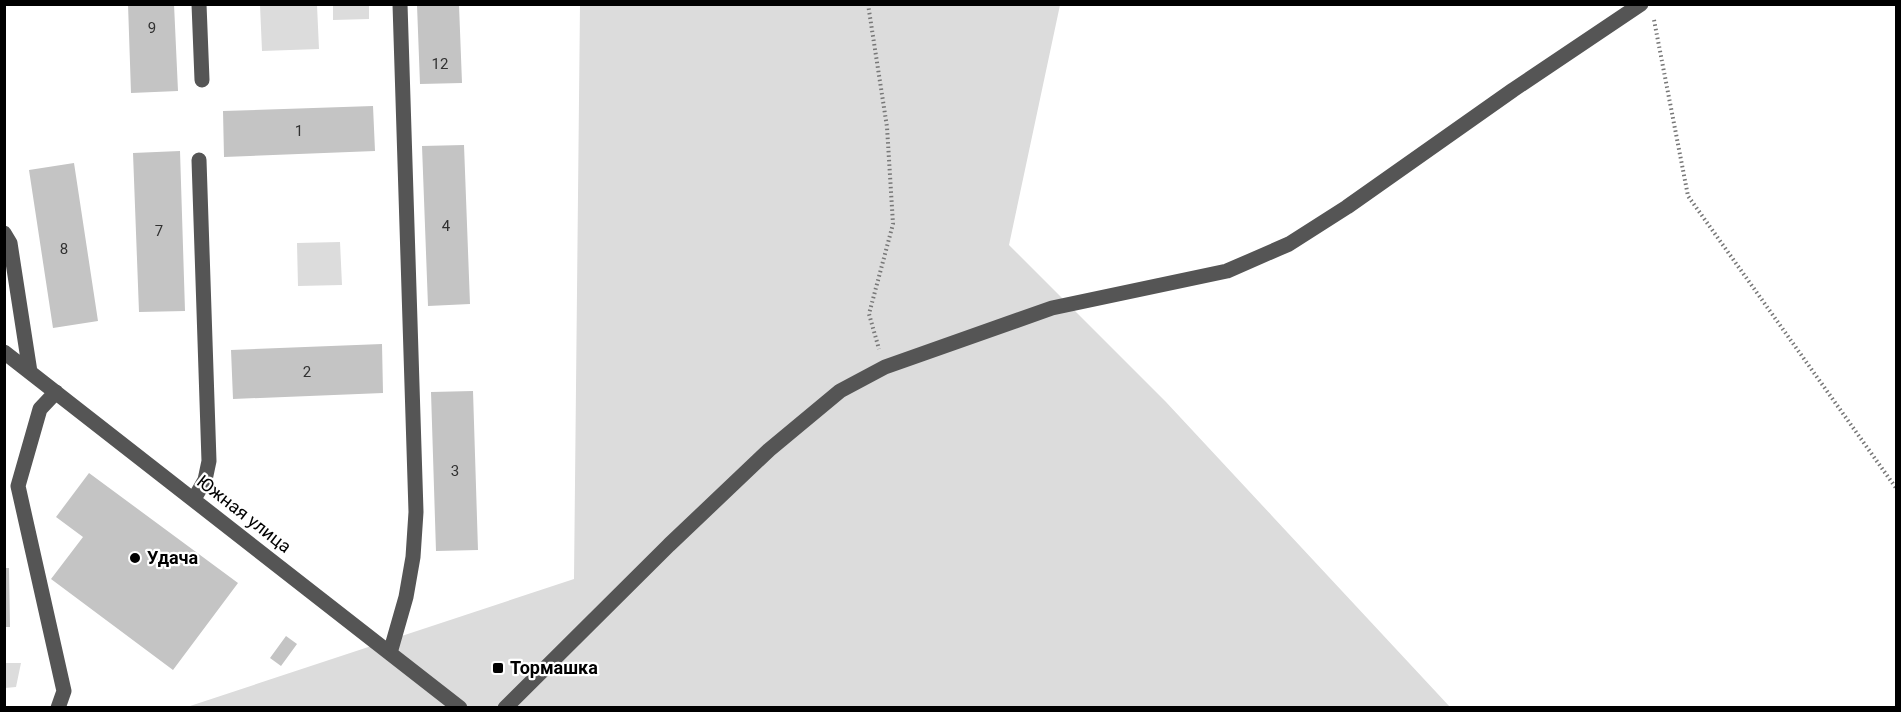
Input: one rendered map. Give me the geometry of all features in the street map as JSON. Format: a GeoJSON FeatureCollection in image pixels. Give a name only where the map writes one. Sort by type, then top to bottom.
{"type":"FeatureCollection","features":[{"type":"Feature","properties":{"kind":"street"},"geometry":{"type":"LineString","coordinates":[[199,4],[202,80]]}},
{"type":"Feature","properties":{"kind":"street"},"geometry":{"type":"LineString","coordinates":[[390,653],[408,587],[416,512],[400,4]]}},
{"type":"Feature","properties":{"kind":"street"},"geometry":{"type":"LineString","coordinates":[[505,708],[669,544],[769,450],[840,391],[885,368],[1052,308],[1227,271],[1289,244],[1347,207],[1513,90],[1641,4]]}},
{"type":"Feature","properties":{"kind":"street"},"geometry":{"type":"LineString","coordinates":[[194,499],[205,480],[209,461],[199,160]]}},
{"type":"Feature","properties":{"kind":"street"},"geometry":{"type":"LineString","coordinates":[[4,233],[10,243],[30,372]]}},
{"type":"Feature","properties":{"kind":"street","name":"Южная улица"},"geometry":{"type":"LineString","coordinates":[[4,352],[460,708]]}},
{"type":"Feature","properties":{"kind":"street"},"geometry":{"type":"LineString","coordinates":[[56,392],[40,409],[18,486],[64,691],[58,708]]}},
{"type":"Feature","properties":{"kind":"path"},"geometry":{"type":"LineString","coordinates":[[868,4],[887,127],[893,224],[869,314],[885,368]]}},
{"type":"Feature","properties":{"kind":"path"},"geometry":{"type":"LineString","coordinates":[[1653,16],[1688,196],[1896,488]]}},
{"type":"Feature","properties":{"kind":"shaded area"},"geometry":{"type":"Polygon","coordinates":[[[580,4],[1060,5],[1009,245],[1166,402],[1450,707],[184,708],[574,579],[580,4]]]}},
{"type":"Feature","properties":{"kind":"shaded area"},"geometry":{"type":"Polygon","coordinates":[[[260,5],[317,5],[319,49],[262,51],[260,5]]]}},
{"type":"Feature","properties":{"kind":"shaded area"},"geometry":{"type":"Polygon","coordinates":[[[333,5],[369,5],[369,19],[333,20],[333,5]]]}},
{"type":"Feature","properties":{"kind":"shaded area"},"geometry":{"type":"Polygon","coordinates":[[[340,242],[342,285],[298,286],[297,243],[340,242]]]}},
{"type":"Feature","properties":{"kind":"shaded area"},"geometry":{"type":"Polygon","coordinates":[[[5,663],[21,663],[16,687],[5,688],[5,663]]]}},
{"type":"Feature","properties":{"kind":"building"},"geometry":{"type":"Polygon","coordinates":[[[128,4],[174,4],[178,91],[131,93],[128,4]]]}},
{"type":"Feature","properties":{"kind":"building"},"geometry":{"type":"Polygon","coordinates":[[[417,5],[459,5],[462,83],[420,84],[417,5]]]}},
{"type":"Feature","properties":{"kind":"building"},"geometry":{"type":"Polygon","coordinates":[[[373,106],[375,151],[224,157],[223,111],[373,106]]]}},
{"type":"Feature","properties":{"kind":"building"},"geometry":{"type":"Polygon","coordinates":[[[464,145],[470,304],[428,306],[422,146],[464,145]]]}},
{"type":"Feature","properties":{"kind":"building"},"geometry":{"type":"Polygon","coordinates":[[[180,151],[185,311],[139,312],[133,153],[180,151]]]}},
{"type":"Feature","properties":{"kind":"building"},"geometry":{"type":"Polygon","coordinates":[[[74,163],[98,321],[53,328],[29,170],[74,163]]]}},
{"type":"Feature","properties":{"kind":"building"},"geometry":{"type":"Polygon","coordinates":[[[382,344],[383,393],[233,399],[231,350],[382,344]]]}},
{"type":"Feature","properties":{"kind":"building"},"geometry":{"type":"Polygon","coordinates":[[[473,391],[478,550],[436,551],[431,392],[473,391]]]}},
{"type":"Feature","properties":{"kind":"building","name":"Удача"},"geometry":{"type":"Polygon","coordinates":[[[89,473],[238,583],[173,670],[51,579],[83,537],[56,517],[89,473]]]}},
{"type":"Feature","properties":{"kind":"building"},"geometry":{"type":"Polygon","coordinates":[[[4,568],[9,568],[10,627],[4,627],[4,568]]]}},
{"type":"Feature","properties":{"kind":"building"},"geometry":{"type":"Polygon","coordinates":[[[286,636],[297,644],[281,666],[270,658],[286,636]]]}},
{"type":"Feature","properties":{"kind":"place","name":"Удача"},"geometry":{"type":"Point","coordinates":[135,558]}},
{"type":"Feature","properties":{"kind":"place","name":"Тормашка"},"geometry":{"type":"Point","coordinates":[498,668]}}]}
